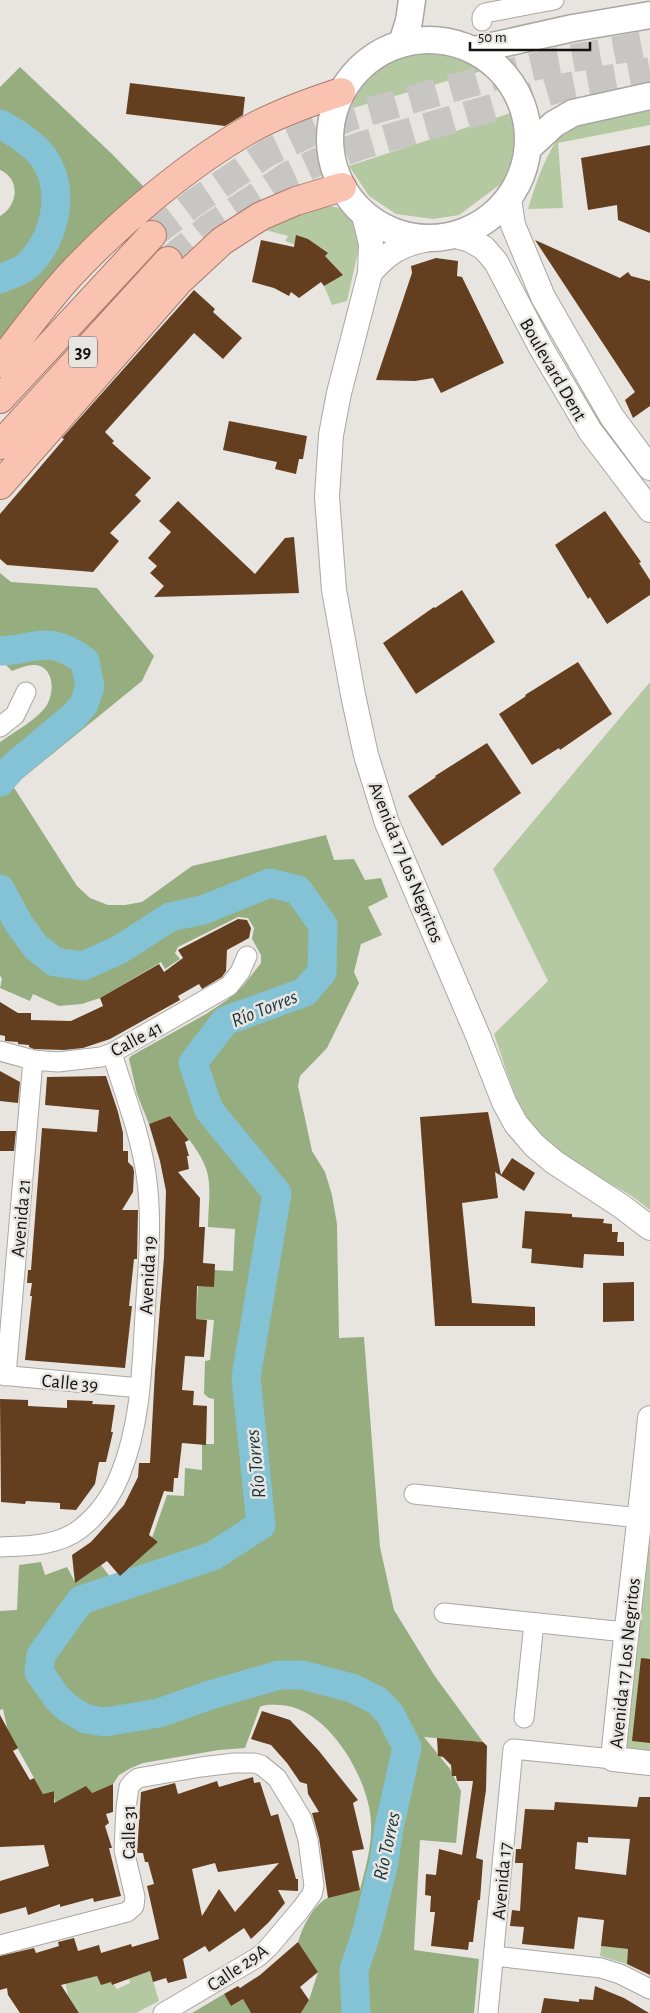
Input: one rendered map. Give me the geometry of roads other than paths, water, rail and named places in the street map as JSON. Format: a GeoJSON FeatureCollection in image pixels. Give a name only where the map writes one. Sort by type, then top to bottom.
{"type":"FeatureCollection","features":[{"type":"Feature","properties":{"kind":"highway"},"geometry":{"type":"LineString","coordinates":[[0,363],[70,275],[115,230],[192,167],[221,146],[252,128],[308,103],[341,92]]}},
{"type":"Feature","properties":{"kind":"highway"},"geometry":{"type":"LineString","coordinates":[[0,485],[179,281],[222,241],[261,216],[296,201],[342,187]]}},
{"type":"Feature","properties":{"kind":"highway","name":"39"},"geometry":{"type":"LineString","coordinates":[[0,399],[152,235]]}},
{"type":"Feature","properties":{"kind":"highway","name":"39"},"geometry":{"type":"LineString","coordinates":[[0,445],[168,261]]}},
{"type":"Feature","properties":{"kind":"main road"},"geometry":{"type":"LineString","coordinates":[[402,43],[412,0]]}},
{"type":"Feature","properties":{"kind":"main road"},"geometry":{"type":"LineString","coordinates":[[474,50],[573,28],[650,15]]}},
{"type":"Feature","properties":{"kind":"main road"},"geometry":{"type":"LineString","coordinates":[[420,40],[439,40],[457,43],[474,50],[498,67],[516,90],[526,118],[528,148],[522,174],[509,199],[494,215],[476,228],[456,236],[426,240],[393,233],[364,215],[342,187],[331,156],[331,123],[341,92],[352,75],[367,61],[383,50],[402,43],[420,40]]}},
{"type":"Feature","properties":{"kind":"main road"},"geometry":{"type":"LineString","coordinates":[[528,148],[554,124],[573,113],[650,96]]}},
{"type":"Feature","properties":{"kind":"street"},"geometry":{"type":"LineString","coordinates":[[482,21],[485,13],[554,0]]}},
{"type":"Feature","properties":{"kind":"street","name":"Boulevard Dent"},"geometry":{"type":"LineString","coordinates":[[509,199],[513,225],[536,282],[612,417],[650,468]]}},
{"type":"Feature","properties":{"kind":"street","name":"Avenida 17 Los Negritos"},"geometry":{"type":"LineString","coordinates":[[364,215],[371,244],[370,273],[338,393],[331,435],[327,497],[334,590],[366,755],[387,823],[478,1036],[504,1102],[516,1124],[534,1145],[554,1162],[621,1206],[650,1228]]}},
{"type":"Feature","properties":{"kind":"street","name":"Boulevard Dent"},"geometry":{"type":"LineString","coordinates":[[456,236],[470,240],[484,248],[496,262],[540,346],[590,431],[650,510]]}},
{"type":"Feature","properties":{"kind":"street","name":"Avenida 17 Los Negritos"},"geometry":{"type":"LineString","coordinates":[[370,273],[380,260],[394,250],[409,243],[426,240]]}},
{"type":"Feature","properties":{"kind":"street"},"geometry":{"type":"LineString","coordinates":[[513,293],[536,282]]}},
{"type":"Feature","properties":{"kind":"street"},"geometry":{"type":"LineString","coordinates":[[0,727],[15,715],[26,692]]}},
{"type":"Feature","properties":{"kind":"street","name":"Calle 41"},"geometry":{"type":"LineString","coordinates":[[0,1051],[34,1060],[72,1062],[112,1053],[229,986],[240,972],[247,956]]}},
{"type":"Feature","properties":{"kind":"street","name":"Avenida 19"},"geometry":{"type":"LineString","coordinates":[[0,1547],[39,1545],[60,1539],[79,1529],[110,1497],[128,1452],[140,1388],[150,1245],[150,1208],[146,1172],[112,1053]]}},
{"type":"Feature","properties":{"kind":"street","name":"Avenida 21"},"geometry":{"type":"LineString","coordinates":[[3,1375],[34,1060]]}},
{"type":"Feature","properties":{"kind":"street","name":"Calle 39"},"geometry":{"type":"LineString","coordinates":[[3,1375],[140,1388]]}},
{"type":"Feature","properties":{"kind":"street","name":"Avenida 17 Los Negritos"},"geometry":{"type":"LineString","coordinates":[[613,1759],[626,1632],[645,1510],[650,1418]]}},
{"type":"Feature","properties":{"kind":"street"},"geometry":{"type":"LineString","coordinates":[[414,1494],[645,1510]]}},
{"type":"Feature","properties":{"kind":"street"},"geometry":{"type":"LineString","coordinates":[[444,1613],[626,1632]]}},
{"type":"Feature","properties":{"kind":"street"},"geometry":{"type":"LineString","coordinates":[[524,1718],[534,1623]]}},
{"type":"Feature","properties":{"kind":"street","name":"Avenida 17"},"geometry":{"type":"LineString","coordinates":[[488,2013],[513,1748],[613,1759]]}},
{"type":"Feature","properties":{"kind":"street"},"geometry":{"type":"LineString","coordinates":[[613,1759],[650,1763]]}},
{"type":"Feature","properties":{"kind":"street","name":"Calle 29A"},"geometry":{"type":"LineString","coordinates":[[163,2013],[258,1958],[312,1894],[314,1886],[308,1840],[302,1819],[280,1782],[267,1768],[254,1763],[234,1763]]}},
{"type":"Feature","properties":{"kind":"street","name":"Calle 31"},"geometry":{"type":"LineString","coordinates":[[0,1945],[130,1910],[134,1906],[135,1897],[125,1856],[124,1830],[130,1787],[133,1782],[138,1778],[168,1772],[234,1763]]}},
{"type":"Feature","properties":{"kind":"street"},"geometry":{"type":"LineString","coordinates":[[494,1956],[601,1968],[620,1974],[650,1989]]}},
{"type":"Feature","properties":{"kind":"waterway","name":"Río Torres"},"geometry":{"type":"LineString","coordinates":[[0,124],[26,140],[43,157],[52,176],[56,203],[50,230],[37,255],[25,267],[0,279]]}},
{"type":"Feature","properties":{"kind":"waterway","name":"Río Torres"},"geometry":{"type":"LineString","coordinates":[[0,651],[43,645],[61,648],[85,661],[90,687],[84,704],[74,716],[14,766],[0,782]]}},
{"type":"Feature","properties":{"kind":"waterway","name":"Río Torres"},"geometry":{"type":"LineString","coordinates":[[0,889],[19,924],[36,947],[55,962],[83,966],[119,950],[170,917],[203,910],[270,883],[298,890],[323,925],[322,972],[305,992],[225,1021],[193,1063],[209,1110],[277,1193],[246,1377],[261,1525],[213,1556],[81,1600],[41,1655],[39,1672],[57,1698],[69,1709],[86,1719],[105,1722],[159,1713],[210,1695],[279,1675],[302,1675],[352,1688],[378,1701],[390,1714],[407,1747],[389,1828],[384,1862],[367,1931],[354,1970],[356,2013]]}},
{"type":"Feature","properties":{"kind":"tunnel"},"geometry":{"type":"LineString","coordinates":[[152,235],[195,202],[267,153],[312,132],[353,116],[503,74],[558,61],[650,44]]}},
{"type":"Feature","properties":{"kind":"tunnel"},"geometry":{"type":"LineString","coordinates":[[168,261],[210,227],[289,175],[324,159],[360,146],[565,87],[650,71]]}}]}
